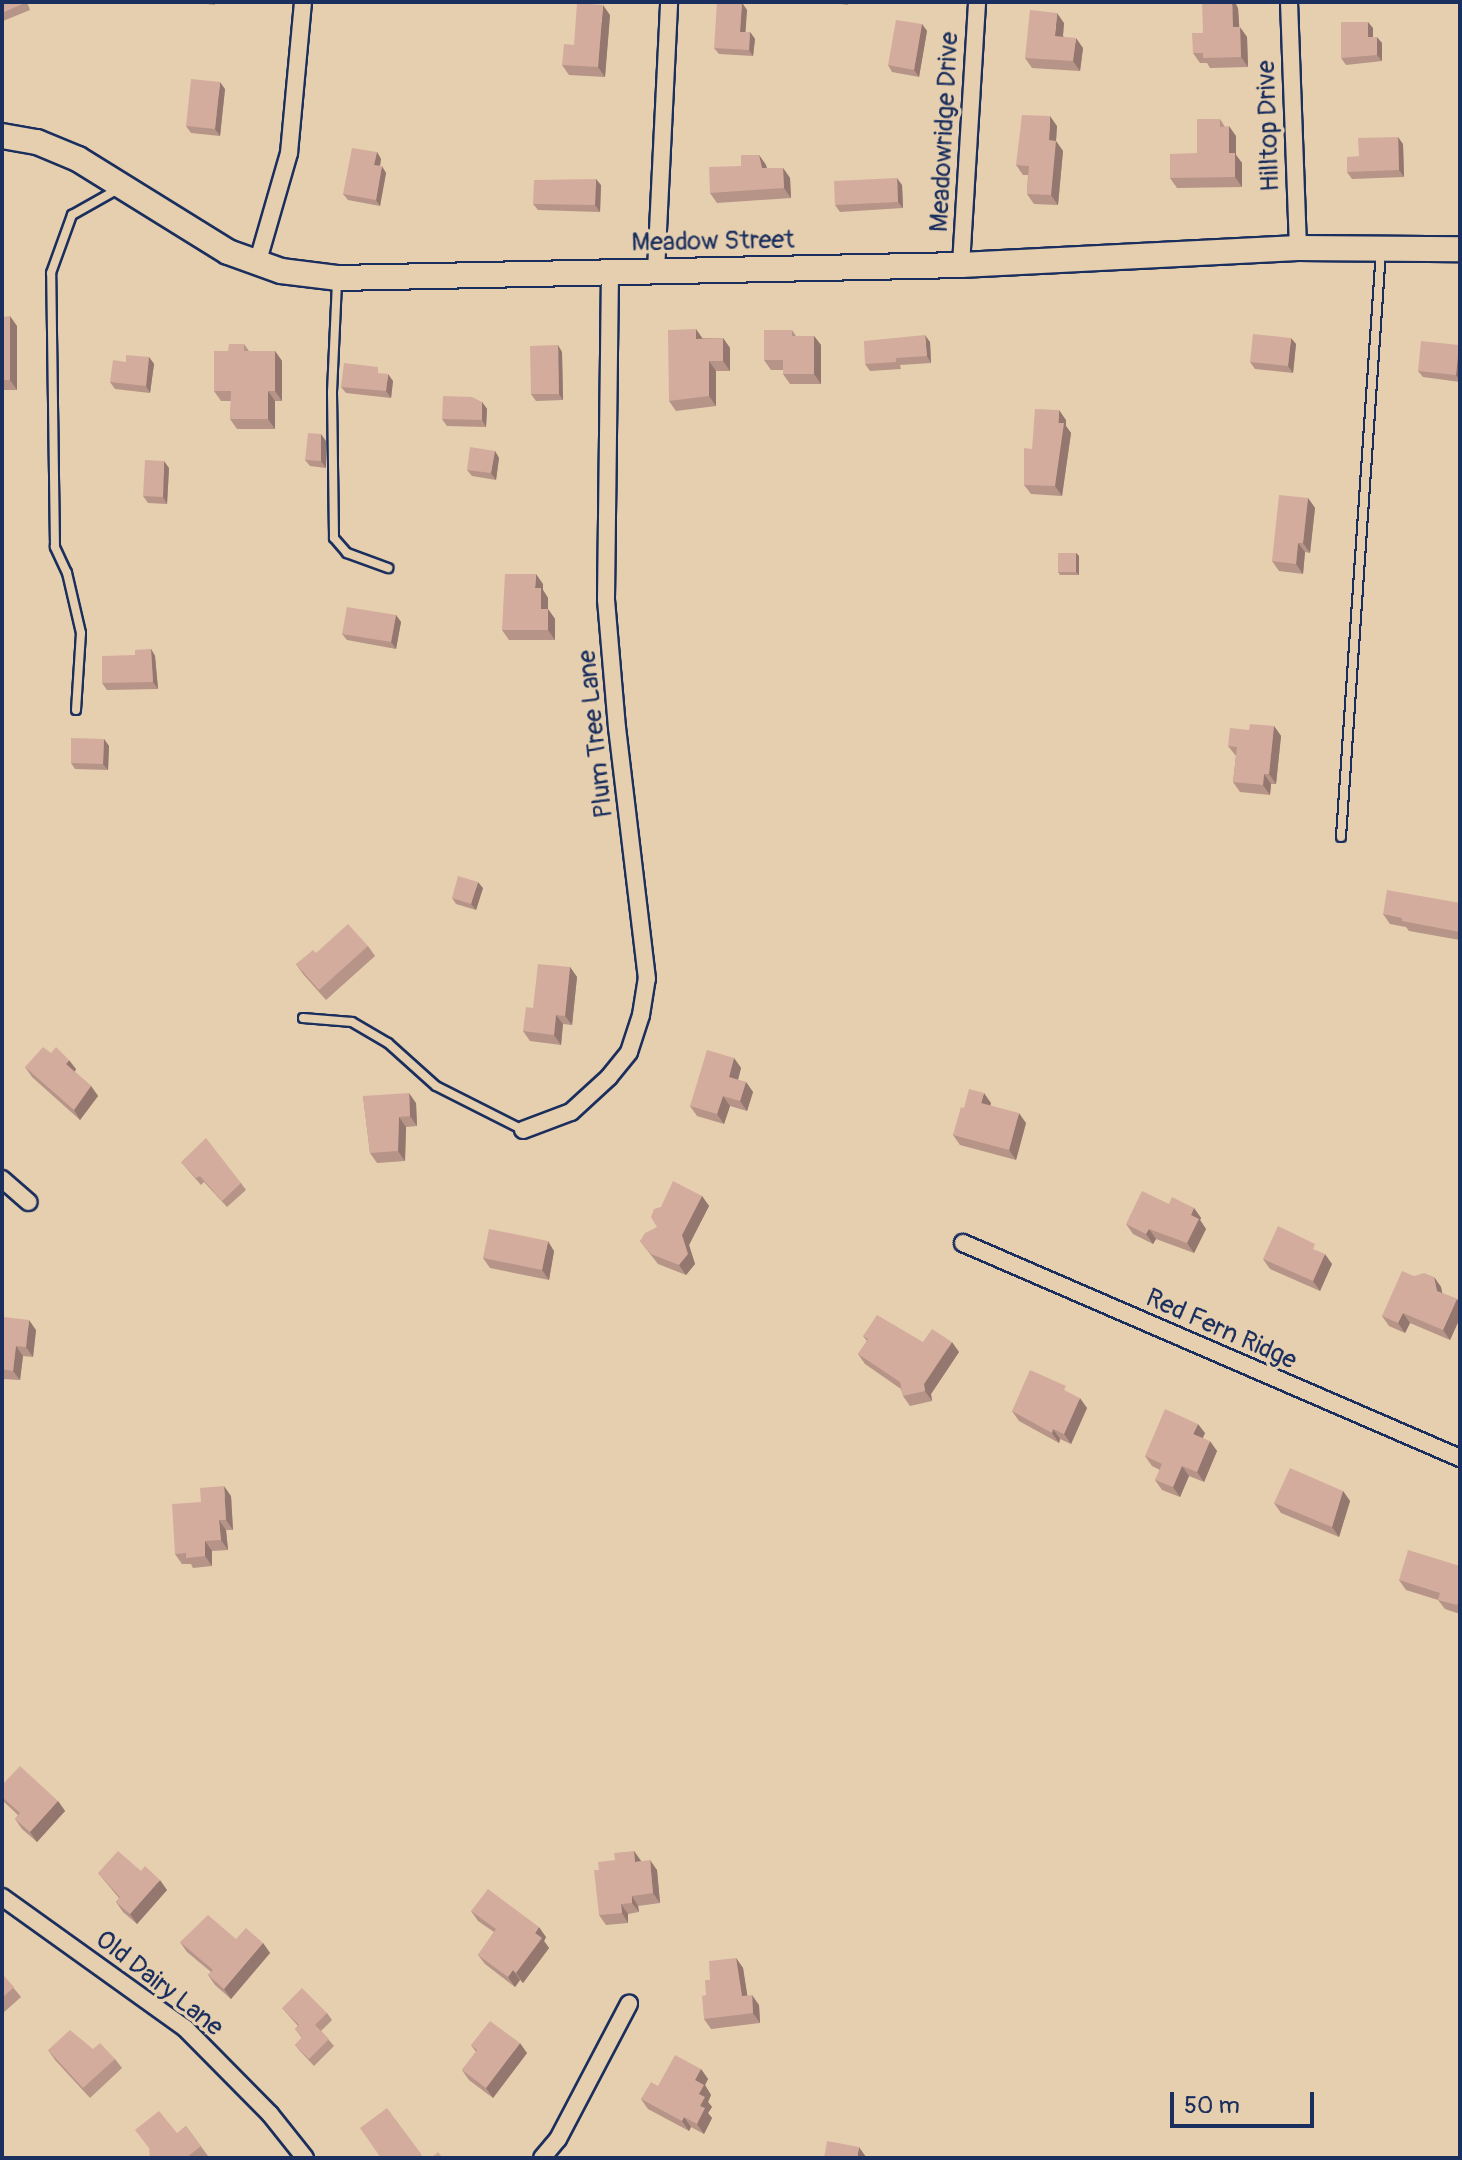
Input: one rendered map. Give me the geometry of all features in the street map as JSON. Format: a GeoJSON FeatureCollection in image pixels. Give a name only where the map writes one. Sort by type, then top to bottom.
{"type":"FeatureCollection","features":[{"type":"Feature","properties":{"kind":"street"},"geometry":{"type":"LineString","coordinates":[[257,264],[289,153],[303,2]]}},
{"type":"Feature","properties":{"kind":"street"},"geometry":{"type":"LineString","coordinates":[[656,271],[669,2]]}},
{"type":"Feature","properties":{"kind":"street","name":"Meadowridge Drive"},"geometry":{"type":"LineString","coordinates":[[961,265],[977,2]]}},
{"type":"Feature","properties":{"kind":"street","name":"Hilltop Drive"},"geometry":{"type":"LineString","coordinates":[[1289,2],[1298,248]]}},
{"type":"Feature","properties":{"kind":"street","name":"Meadow Street"},"geometry":{"type":"LineString","coordinates":[[2,136],[37,142],[78,159],[123,185],[205,241],[257,264],[337,278],[961,265],[1298,248],[1460,249]]}},
{"type":"Feature","properties":{"kind":"street","name":"Plum Tree Lane"},"geometry":{"type":"LineString","coordinates":[[523,1130],[571,1112],[609,1077],[629,1052],[641,1015],[647,979],[617,728],[606,599],[610,272]]}},
{"type":"Feature","properties":{"kind":"street"},"geometry":{"type":"LineString","coordinates":[[2,1179],[28,1202]]}},
{"type":"Feature","properties":{"kind":"street","name":"Red Fern Ridge"},"geometry":{"type":"LineString","coordinates":[[963,1243],[1460,1458]]}},
{"type":"Feature","properties":{"kind":"street","name":"Old Dairy Lane"},"geometry":{"type":"LineString","coordinates":[[2,1897],[185,2028],[270,2114],[305,2158]]}},
{"type":"Feature","properties":{"kind":"street"},"geometry":{"type":"LineString","coordinates":[[542,2158],[558,2139],[629,2004]]}},
{"type":"Feature","properties":{"kind":"lane"},"geometry":{"type":"LineString","coordinates":[[76,710],[81,633],[67,573],[55,547],[51,273],[72,215],[107,198],[123,185]]}},
{"type":"Feature","properties":{"kind":"lane"},"geometry":{"type":"LineString","coordinates":[[1341,837],[1381,249]]}},
{"type":"Feature","properties":{"kind":"lane"},"geometry":{"type":"LineString","coordinates":[[337,278],[332,393],[334,538],[347,553],[388,568]]}},
{"type":"Feature","properties":{"kind":"lane"},"geometry":{"type":"LineString","coordinates":[[303,1018],[352,1022],[388,1043],[436,1086],[523,1130]]}},
{"type":"Feature","properties":{"kind":"building"},"geometry":{"type":"Polygon","coordinates":[[[2,2],[25,2],[25,3],[2,13],[2,2]]]}},
{"type":"Feature","properties":{"kind":"building"},"geometry":{"type":"Polygon","coordinates":[[[717,2],[742,3],[740,32],[750,32],[749,50],[714,48],[717,2]]]}},
{"type":"Feature","properties":{"kind":"building"},"geometry":{"type":"Polygon","coordinates":[[[1202,2],[1232,2],[1233,27],[1240,27],[1241,57],[1203,58],[1203,53],[1193,53],[1192,33],[1203,33],[1202,2]]]}},
{"type":"Feature","properties":{"kind":"building"},"geometry":{"type":"Polygon","coordinates":[[[577,3],[603,5],[598,67],[562,65],[564,44],[574,45],[577,3]]]}},
{"type":"Feature","properties":{"kind":"building"},"geometry":{"type":"Polygon","coordinates":[[[1030,10],[1057,13],[1055,36],[1076,38],[1073,61],[1025,58],[1030,10]]]}},
{"type":"Feature","properties":{"kind":"building"},"geometry":{"type":"Polygon","coordinates":[[[896,20],[922,24],[914,70],[888,65],[896,20]]]}},
{"type":"Feature","properties":{"kind":"building"},"geometry":{"type":"Polygon","coordinates":[[[1341,22],[1368,22],[1368,37],[1377,37],[1377,55],[1341,58],[1341,22]]]}},
{"type":"Feature","properties":{"kind":"building"},"geometry":{"type":"Polygon","coordinates":[[[191,79],[220,82],[215,129],[186,126],[191,79]]]}},
{"type":"Feature","properties":{"kind":"building"},"geometry":{"type":"Polygon","coordinates":[[[1022,115],[1050,116],[1049,140],[1056,141],[1051,195],[1027,194],[1029,166],[1016,165],[1022,115]]]}},
{"type":"Feature","properties":{"kind":"building"},"geometry":{"type":"Polygon","coordinates":[[[1197,119],[1220,119],[1220,127],[1229,126],[1229,153],[1235,153],[1235,177],[1170,178],[1170,154],[1197,153],[1197,119]]]}},
{"type":"Feature","properties":{"kind":"building"},"geometry":{"type":"Polygon","coordinates":[[[1398,137],[1399,170],[1347,172],[1347,157],[1359,156],[1358,138],[1398,137]]]}},
{"type":"Feature","properties":{"kind":"building"},"geometry":{"type":"Polygon","coordinates":[[[352,148],[377,152],[374,165],[382,166],[376,200],[343,194],[352,148]]]}},
{"type":"Feature","properties":{"kind":"building"},"geometry":{"type":"Polygon","coordinates":[[[741,155],[759,155],[762,168],[783,168],[784,188],[710,193],[709,167],[741,166],[741,155]]]}},
{"type":"Feature","properties":{"kind":"building"},"geometry":{"type":"Polygon","coordinates":[[[897,178],[898,202],[835,205],[834,181],[897,178]]]}},
{"type":"Feature","properties":{"kind":"building"},"geometry":{"type":"Polygon","coordinates":[[[596,179],[595,205],[533,204],[534,180],[596,179]]]}},
{"type":"Feature","properties":{"kind":"building"},"geometry":{"type":"Polygon","coordinates":[[[10,316],[10,380],[2,380],[2,317],[10,316]]]}},
{"type":"Feature","properties":{"kind":"building"},"geometry":{"type":"Polygon","coordinates":[[[696,329],[696,339],[723,338],[723,361],[709,361],[709,396],[669,401],[668,330],[696,329]]]}},
{"type":"Feature","properties":{"kind":"building"},"geometry":{"type":"Polygon","coordinates":[[[764,330],[792,330],[792,336],[814,336],[814,374],[783,374],[783,360],[764,360],[764,330]]]}},
{"type":"Feature","properties":{"kind":"building"},"geometry":{"type":"Polygon","coordinates":[[[1253,334],[1291,338],[1288,366],[1250,362],[1253,334]]]}},
{"type":"Feature","properties":{"kind":"building"},"geometry":{"type":"Polygon","coordinates":[[[925,335],[927,356],[865,364],[864,341],[925,335]]]}},
{"type":"Feature","properties":{"kind":"building"},"geometry":{"type":"Polygon","coordinates":[[[1421,341],[1459,345],[1456,375],[1418,371],[1421,341]]]}},
{"type":"Feature","properties":{"kind":"building"},"geometry":{"type":"Polygon","coordinates":[[[229,344],[244,344],[244,351],[275,351],[275,391],[268,391],[268,419],[230,419],[231,391],[214,391],[214,351],[228,351],[229,344]]]}},
{"type":"Feature","properties":{"kind":"building"},"geometry":{"type":"Polygon","coordinates":[[[558,345],[559,394],[531,394],[530,346],[558,345]]]}},
{"type":"Feature","properties":{"kind":"building"},"geometry":{"type":"Polygon","coordinates":[[[126,355],[149,357],[146,386],[110,382],[113,360],[126,362],[126,355]]]}},
{"type":"Feature","properties":{"kind":"building"},"geometry":{"type":"Polygon","coordinates":[[[344,363],[378,367],[378,373],[388,374],[386,391],[341,387],[344,363]]]}},
{"type":"Feature","properties":{"kind":"building"},"geometry":{"type":"Polygon","coordinates":[[[443,396],[472,397],[482,402],[482,420],[442,419],[443,396]]]}},
{"type":"Feature","properties":{"kind":"building"},"geometry":{"type":"Polygon","coordinates":[[[1035,409],[1059,410],[1058,423],[1064,423],[1055,486],[1024,485],[1024,448],[1032,449],[1035,409]]]}},
{"type":"Feature","properties":{"kind":"building"},"geometry":{"type":"Polygon","coordinates":[[[308,433],[321,434],[321,461],[305,460],[308,433]]]}},
{"type":"Feature","properties":{"kind":"building"},"geometry":{"type":"Polygon","coordinates":[[[470,447],[495,451],[491,473],[467,470],[470,447]]]}},
{"type":"Feature","properties":{"kind":"building"},"geometry":{"type":"Polygon","coordinates":[[[145,460],[164,461],[163,497],[143,496],[145,460]]]}},
{"type":"Feature","properties":{"kind":"building"},"geometry":{"type":"Polygon","coordinates":[[[1279,495],[1308,498],[1303,543],[1298,543],[1296,564],[1272,561],[1279,495]]]}},
{"type":"Feature","properties":{"kind":"building"},"geometry":{"type":"Polygon","coordinates":[[[1058,553],[1076,553],[1076,572],[1058,572],[1058,553]]]}},
{"type":"Feature","properties":{"kind":"building"},"geometry":{"type":"Polygon","coordinates":[[[505,574],[536,574],[535,588],[541,588],[541,609],[548,609],[548,630],[502,630],[505,574]]]}},
{"type":"Feature","properties":{"kind":"building"},"geometry":{"type":"Polygon","coordinates":[[[347,607],[396,615],[391,642],[342,634],[347,607]]]}},
{"type":"Feature","properties":{"kind":"building"},"geometry":{"type":"Polygon","coordinates":[[[151,649],[153,682],[102,683],[102,656],[135,655],[135,650],[151,649]]]}},
{"type":"Feature","properties":{"kind":"building"},"geometry":{"type":"Polygon","coordinates":[[[1250,724],[1274,726],[1269,774],[1264,774],[1263,785],[1233,782],[1237,747],[1228,746],[1230,728],[1249,730],[1250,724]]]}},
{"type":"Feature","properties":{"kind":"building"},"geometry":{"type":"Polygon","coordinates":[[[71,738],[104,739],[103,764],[71,763],[71,738]]]}},
{"type":"Feature","properties":{"kind":"building"},"geometry":{"type":"Polygon","coordinates":[[[458,876],[478,882],[471,904],[452,898],[458,876]]]}},
{"type":"Feature","properties":{"kind":"building"},"geometry":{"type":"Polygon","coordinates":[[[1387,890],[1460,903],[1460,932],[1402,921],[1402,918],[1383,914],[1387,890]]]}},
{"type":"Feature","properties":{"kind":"building"},"geometry":{"type":"Polygon","coordinates":[[[348,924],[368,946],[319,990],[296,964],[313,950],[316,953],[348,924]]]}},
{"type":"Feature","properties":{"kind":"building"},"geometry":{"type":"Polygon","coordinates":[[[538,964],[570,967],[565,1016],[556,1015],[554,1035],[523,1031],[526,1007],[533,1008],[538,964]]]}},
{"type":"Feature","properties":{"kind":"building"},"geometry":{"type":"Polygon","coordinates":[[[43,1047],[51,1053],[56,1047],[69,1060],[66,1064],[91,1086],[74,1110],[25,1067],[43,1047]]]}},
{"type":"Feature","properties":{"kind":"building"},"geometry":{"type":"Polygon","coordinates":[[[707,1050],[734,1058],[729,1077],[746,1082],[740,1101],[723,1096],[717,1114],[690,1106],[707,1050]]]}},
{"type":"Feature","properties":{"kind":"building"},"geometry":{"type":"Polygon","coordinates":[[[969,1089],[984,1093],[981,1103],[1019,1113],[1009,1150],[953,1135],[969,1089]]]}},
{"type":"Feature","properties":{"kind":"building"},"geometry":{"type":"Polygon","coordinates":[[[409,1093],[410,1116],[399,1117],[398,1151],[370,1153],[363,1096],[409,1093]]]}},
{"type":"Feature","properties":{"kind":"building"},"geometry":{"type":"Polygon","coordinates":[[[206,1138],[241,1183],[222,1201],[200,1176],[196,1178],[181,1162],[206,1138]]]}},
{"type":"Feature","properties":{"kind":"building"},"geometry":{"type":"Polygon","coordinates":[[[673,1181],[702,1196],[682,1235],[688,1254],[679,1265],[651,1254],[640,1241],[645,1233],[657,1227],[651,1217],[654,1209],[661,1207],[673,1181]]]}},
{"type":"Feature","properties":{"kind":"building"},"geometry":{"type":"Polygon","coordinates":[[[1142,1191],[1169,1204],[1172,1197],[1194,1208],[1191,1215],[1199,1219],[1187,1243],[1149,1229],[1146,1234],[1126,1224],[1142,1191]]]}},
{"type":"Feature","properties":{"kind":"building"},"geometry":{"type":"Polygon","coordinates":[[[1278,1226],[1315,1244],[1313,1249],[1325,1254],[1313,1281],[1263,1259],[1278,1226]]]}},
{"type":"Feature","properties":{"kind":"building"},"geometry":{"type":"Polygon","coordinates":[[[489,1229],[548,1241],[542,1270],[483,1258],[489,1229]]]}},
{"type":"Feature","properties":{"kind":"building"},"geometry":{"type":"Polygon","coordinates":[[[1402,1271],[1414,1276],[1424,1273],[1434,1277],[1437,1291],[1457,1299],[1443,1330],[1403,1313],[1398,1323],[1382,1316],[1402,1271]]]}},
{"type":"Feature","properties":{"kind":"building"},"geometry":{"type":"Polygon","coordinates":[[[877,1315],[923,1342],[932,1329],[952,1342],[924,1384],[925,1391],[903,1396],[900,1382],[858,1354],[868,1339],[863,1336],[877,1315]]]}},
{"type":"Feature","properties":{"kind":"building"},"geometry":{"type":"Polygon","coordinates":[[[4,1317],[29,1320],[26,1347],[16,1346],[13,1371],[2,1369],[4,1317]]]}},
{"type":"Feature","properties":{"kind":"building"},"geometry":{"type":"Polygon","coordinates":[[[1030,1370],[1066,1386],[1064,1390],[1080,1398],[1064,1434],[1053,1429],[1052,1433],[1012,1411],[1030,1370]]]}},
{"type":"Feature","properties":{"kind":"building"},"geometry":{"type":"Polygon","coordinates":[[[1165,1409],[1198,1424],[1193,1434],[1210,1441],[1197,1472],[1182,1466],[1173,1487],[1155,1480],[1162,1464],[1145,1456],[1165,1409]]]}},
{"type":"Feature","properties":{"kind":"building"},"geometry":{"type":"Polygon","coordinates":[[[1290,1468],[1343,1491],[1332,1527],[1274,1503],[1290,1468]]]}},
{"type":"Feature","properties":{"kind":"building"},"geometry":{"type":"Polygon","coordinates":[[[224,1486],[226,1520],[219,1520],[221,1540],[205,1541],[205,1556],[186,1558],[186,1553],[175,1554],[172,1504],[201,1502],[200,1488],[224,1486]]]}},
{"type":"Feature","properties":{"kind":"building"},"geometry":{"type":"Polygon","coordinates":[[[1408,1550],[1460,1566],[1457,1605],[1438,1600],[1440,1593],[1399,1580],[1408,1550]]]}},
{"type":"Feature","properties":{"kind":"building"},"geometry":{"type":"Polygon","coordinates":[[[20,1766],[58,1801],[30,1832],[15,1819],[20,1813],[2,1797],[2,1785],[20,1766]]]}},
{"type":"Feature","properties":{"kind":"building"},"geometry":{"type":"Polygon","coordinates":[[[118,1851],[141,1871],[145,1866],[160,1880],[130,1914],[116,1902],[120,1897],[98,1873],[118,1851]]]}},
{"type":"Feature","properties":{"kind":"building"},"geometry":{"type":"Polygon","coordinates":[[[634,1851],[635,1862],[650,1860],[653,1893],[632,1896],[632,1903],[621,1904],[622,1913],[599,1915],[594,1870],[599,1870],[598,1862],[615,1860],[614,1853],[634,1851]]]}},
{"type":"Feature","properties":{"kind":"building"},"geometry":{"type":"Polygon","coordinates":[[[488,1889],[539,1927],[535,1933],[542,1938],[516,1973],[513,1970],[508,1977],[478,1955],[496,1929],[471,1911],[488,1889]]]}},
{"type":"Feature","properties":{"kind":"building"},"geometry":{"type":"Polygon","coordinates":[[[208,1915],[236,1939],[246,1928],[263,1943],[224,1989],[208,1975],[213,1970],[180,1942],[208,1915]]]}},
{"type":"Feature","properties":{"kind":"building"},"geometry":{"type":"Polygon","coordinates":[[[736,1958],[742,1996],[752,1995],[753,2013],[704,2019],[702,1996],[706,1995],[705,1980],[710,1980],[709,1961],[736,1958]]]}},
{"type":"Feature","properties":{"kind":"building"},"geometry":{"type":"Polygon","coordinates":[[[2,1974],[14,1987],[2,1998],[2,1974]]]}},
{"type":"Feature","properties":{"kind":"building"},"geometry":{"type":"Polygon","coordinates":[[[302,1988],[327,2013],[315,2025],[329,2039],[309,2059],[295,2045],[302,2037],[295,2029],[299,2025],[282,2008],[302,1988]]]}},
{"type":"Feature","properties":{"kind":"building"},"geometry":{"type":"Polygon","coordinates":[[[490,2021],[520,2043],[486,2088],[462,2070],[477,2050],[471,2045],[490,2021]]]}},
{"type":"Feature","properties":{"kind":"building"},"geometry":{"type":"Polygon","coordinates":[[[70,2030],[93,2049],[100,2043],[115,2059],[83,2088],[48,2050],[70,2030]]]}},
{"type":"Feature","properties":{"kind":"building"},"geometry":{"type":"Polygon","coordinates":[[[675,2055],[701,2069],[695,2080],[704,2085],[699,2094],[705,2097],[700,2106],[705,2108],[697,2124],[684,2117],[682,2121],[641,2099],[651,2082],[658,2086],[675,2055]]]}},
{"type":"Feature","properties":{"kind":"building"},"geometry":{"type":"Polygon","coordinates":[[[387,2108],[422,2155],[418,2158],[381,2158],[360,2128],[387,2108]]]}},
{"type":"Feature","properties":{"kind":"building"},"geometry":{"type":"Polygon","coordinates":[[[159,2111],[177,2133],[186,2126],[201,2146],[186,2158],[150,2158],[149,2148],[135,2130],[159,2111]]]}},
{"type":"Feature","properties":{"kind":"building"},"geometry":{"type":"Polygon","coordinates":[[[827,2141],[859,2147],[857,2158],[824,2158],[827,2141]]]}}]}
